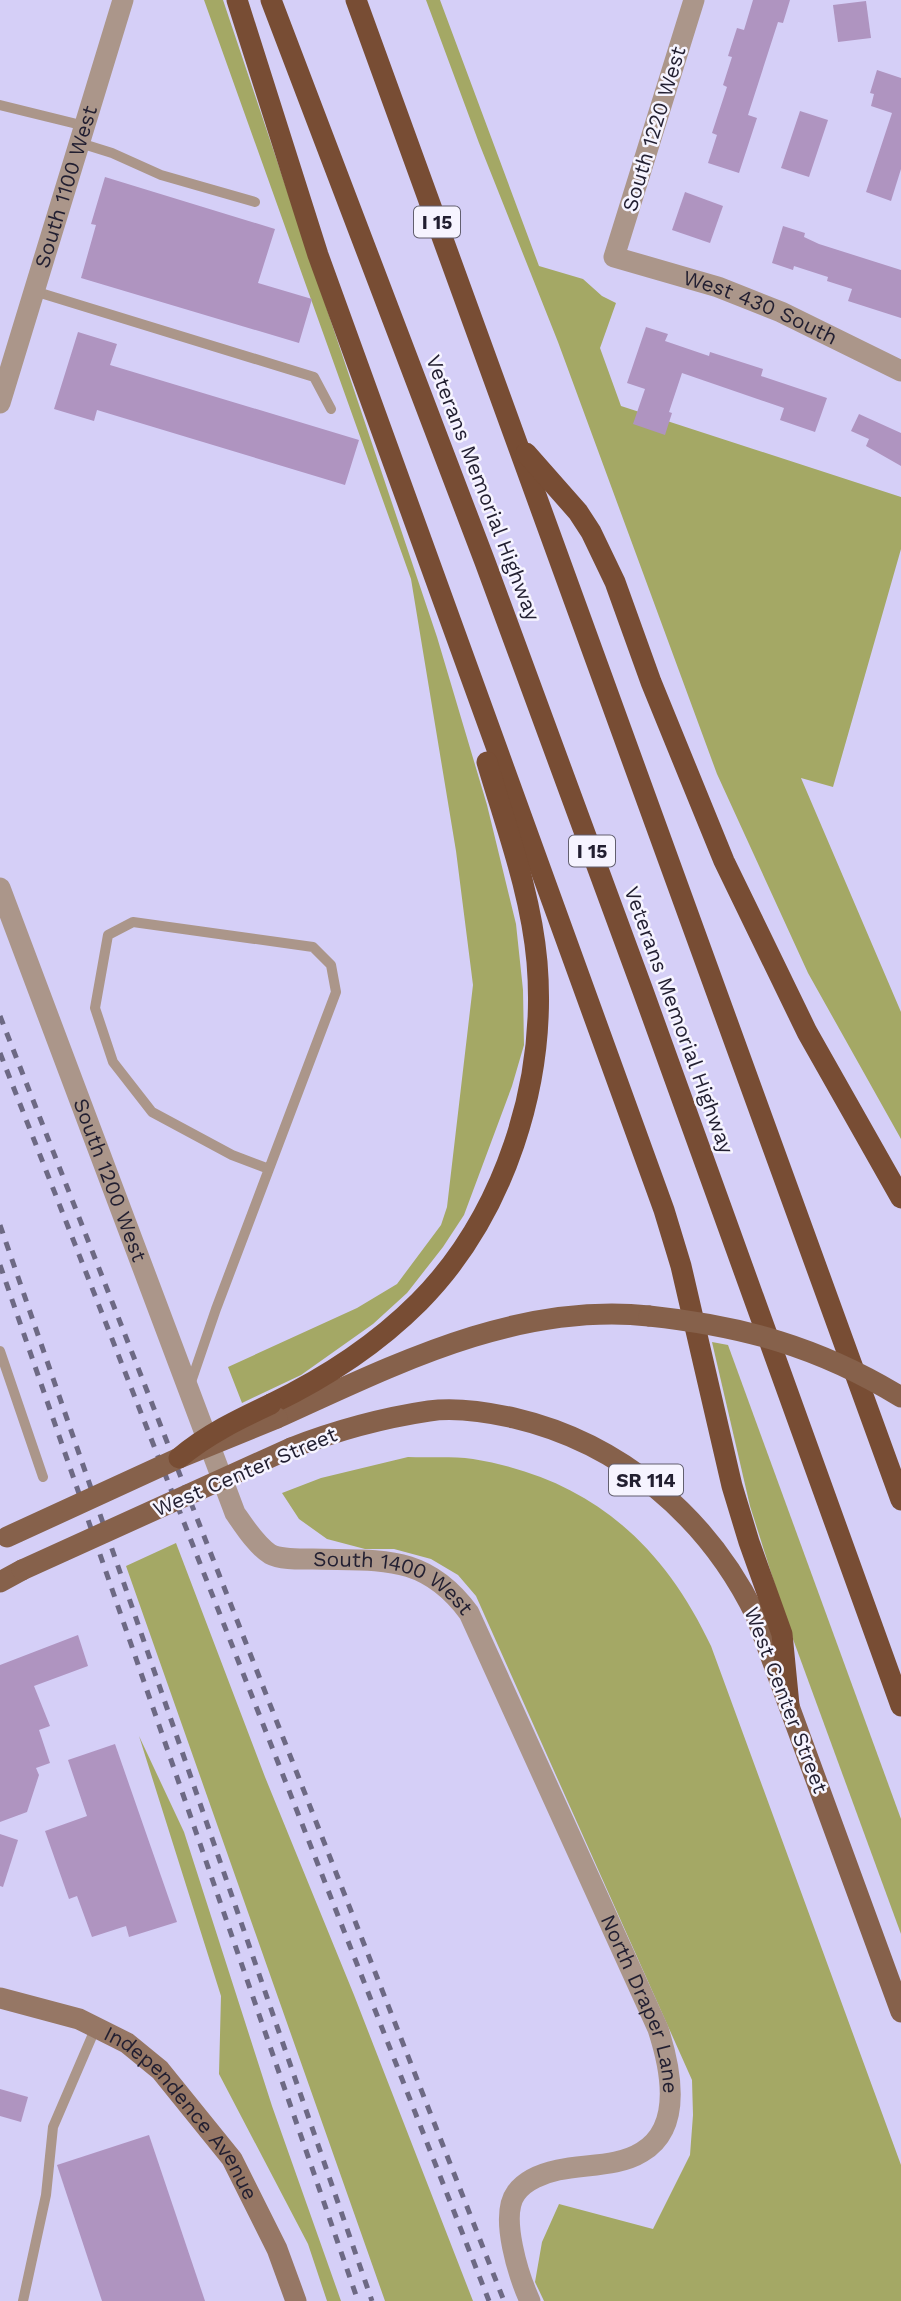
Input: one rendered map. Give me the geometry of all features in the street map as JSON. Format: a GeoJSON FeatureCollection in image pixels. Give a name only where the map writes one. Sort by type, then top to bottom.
{"type":"FeatureCollection","features":[{"type":"Feature","properties":{"kind":"highway"},"geometry":{"type":"LineString","coordinates":[[237,0],[318,255],[644,1153],[678,1255],[732,1486],[782,1634],[789,1704]]}},
{"type":"Feature","properties":{"kind":"highway","name":"Veterans Memorial Highway"},"geometry":{"type":"LineString","coordinates":[[271,0],[490,575],[901,1706]]}},
{"type":"Feature","properties":{"kind":"highway","name":"I 15"},"geometry":{"type":"LineString","coordinates":[[356,0],[901,1500]]}},
{"type":"Feature","properties":{"kind":"highway"},"geometry":{"type":"LineString","coordinates":[[517,443],[578,512],[591,532],[615,582],[651,682],[724,861],[807,1032],[901,1198]]}},
{"type":"Feature","properties":{"kind":"highway"},"geometry":{"type":"LineString","coordinates":[[178,1458],[229,1424],[274,1411],[297,1392],[355,1355],[419,1301],[474,1230],[492,1197],[519,1127],[530,1086],[536,1043],[539,1002],[537,960],[522,878],[480,736],[473,688]]}},
{"type":"Feature","properties":{"kind":"main road","name":"West Center Street"},"geometry":{"type":"LineString","coordinates":[[274,1411],[471,1336],[536,1321],[599,1314],[705,1322],[785,1342],[824,1357],[901,1397]]}},
{"type":"Feature","properties":{"kind":"main road","name":"West Center Street"},"geometry":{"type":"LineString","coordinates":[[0,1582],[291,1448],[356,1426],[431,1411],[502,1415],[534,1423],[603,1451],[632,1469],[669,1499],[695,1525],[727,1565],[756,1616],[901,2012]]}},
{"type":"Feature","properties":{"kind":"main road","name":"West Center Street"},"geometry":{"type":"LineString","coordinates":[[4,1539],[178,1458]]}},
{"type":"Feature","properties":{"kind":"street","name":"South 1100 West"},"geometry":{"type":"LineString","coordinates":[[0,403],[123,0]]}},
{"type":"Feature","properties":{"kind":"street","name":"South 1220 West"},"geometry":{"type":"LineString","coordinates":[[614,257],[694,0]]}},
{"type":"Feature","properties":{"kind":"street","name":"West 430 South"},"geometry":{"type":"LineString","coordinates":[[614,257],[718,287],[782,312],[901,371]]}},
{"type":"Feature","properties":{"kind":"street","name":"South 1200 West"},"geometry":{"type":"LineString","coordinates":[[0,887],[219,1471]]}},
{"type":"Feature","properties":{"kind":"street","name":"South 1400 West"},"geometry":{"type":"LineString","coordinates":[[219,1471],[235,1513],[249,1533],[271,1555],[297,1559],[374,1560],[409,1565],[433,1577],[455,1595],[468,1613],[545,1780]]}},
{"type":"Feature","properties":{"kind":"street","name":"North Draper Lane"},"geometry":{"type":"LineString","coordinates":[[530,2301],[515,2256],[509,2227],[510,2207],[516,2192],[529,2181],[549,2173],[627,2159],[643,2152],[658,2136],[666,2119],[672,2090],[668,2059],[658,2029],[545,1780]]}},
{"type":"Feature","properties":{"kind":"street","name":"Independence Avenue"},"geometry":{"type":"LineString","coordinates":[[0,1998],[79,2019],[127,2043],[160,2070],[232,2159],[277,2249],[296,2301]]}},
{"type":"Feature","properties":{"kind":"lane"},"geometry":{"type":"LineString","coordinates":[[0,105],[82,135],[112,153],[161,175],[255,202]]}},
{"type":"Feature","properties":{"kind":"lane"},"geometry":{"type":"LineString","coordinates":[[34,291],[314,377],[331,409]]}},
{"type":"Feature","properties":{"kind":"lane"},"geometry":{"type":"LineString","coordinates":[[189,1388],[336,992],[331,965],[313,947],[133,922],[108,935],[95,1008],[113,1062],[152,1112],[232,1155],[269,1169]]}},
{"type":"Feature","properties":{"kind":"lane"},"geometry":{"type":"LineString","coordinates":[[0,1351],[43,1477]]}},
{"type":"Feature","properties":{"kind":"lane"},"geometry":{"type":"LineString","coordinates":[[23,2301],[46,2195],[53,2127],[96,2027]]}},
{"type":"Feature","properties":{"kind":"green space"},"geometry":{"type":"Polygon","coordinates":[[[204,0],[223,0],[437,637],[487,805],[516,924],[523,990],[524,1045],[512,1086],[464,1215],[443,1247],[407,1293],[373,1324],[301,1375],[242,1403],[228,1367],[357,1308],[397,1284],[441,1225],[447,1207],[473,985],[456,851],[411,579],[204,0]]]}},
{"type":"Feature","properties":{"kind":"green space"},"geometry":{"type":"Polygon","coordinates":[[[426,0],[440,0],[539,266],[583,279],[602,296],[616,303],[600,348],[621,406],[901,497],[901,549],[833,787],[801,778],[901,1012],[901,1139],[808,973],[717,774],[558,342],[426,0]]]}},
{"type":"Feature","properties":{"kind":"green space"},"geometry":{"type":"Polygon","coordinates":[[[712,1342],[728,1345],[901,1819],[901,1934],[786,1620],[750,1506],[712,1342]]]}},
{"type":"Feature","properties":{"kind":"green space"},"geometry":{"type":"Polygon","coordinates":[[[408,1457],[465,1458],[514,1468],[552,1482],[586,1499],[617,1521],[644,1546],[691,1609],[711,1646],[901,2165],[901,2301],[544,2301],[535,2282],[542,2242],[559,2204],[653,2229],[690,2155],[692,2080],[476,1596],[458,1575],[431,1559],[394,1549],[365,1549],[327,1539],[299,1519],[282,1493],[321,1478],[408,1457]]]}},
{"type":"Feature","properties":{"kind":"green space"},"geometry":{"type":"Polygon","coordinates":[[[176,1543],[265,1777],[354,1995],[473,2301],[385,2301],[126,1566],[176,1543]]]}},
{"type":"Feature","properties":{"kind":"green space"},"geometry":{"type":"Polygon","coordinates":[[[139,1736],[184,1832],[272,2106],[341,2301],[327,2301],[308,2244],[219,2074],[221,1996],[139,1736]]]}},
{"type":"Feature","properties":{"kind":"building"},"geometry":{"type":"Polygon","coordinates":[[[753,0],[790,0],[783,23],[778,22],[748,115],[757,118],[739,173],[708,163],[717,135],[712,133],[727,87],[723,85],[732,57],[728,56],[737,28],[744,30],[753,0]]]}},
{"type":"Feature","properties":{"kind":"building"},"geometry":{"type":"Polygon","coordinates":[[[866,1],[871,38],[838,42],[833,5],[866,1]]]}},
{"type":"Feature","properties":{"kind":"building"},"geometry":{"type":"Polygon","coordinates":[[[877,70],[901,78],[901,169],[891,201],[866,192],[892,113],[871,106],[874,94],[870,93],[877,70]]]}},
{"type":"Feature","properties":{"kind":"building"},"geometry":{"type":"Polygon","coordinates":[[[800,111],[828,120],[809,177],[781,168],[800,111]]]}},
{"type":"Feature","properties":{"kind":"building"},"geometry":{"type":"Polygon","coordinates":[[[105,177],[275,229],[258,283],[312,299],[299,343],[81,278],[96,225],[91,224],[105,177]]]}},
{"type":"Feature","properties":{"kind":"building"},"geometry":{"type":"Polygon","coordinates":[[[685,192],[723,206],[710,243],[672,230],[685,192]]]}},
{"type":"Feature","properties":{"kind":"building"},"geometry":{"type":"Polygon","coordinates":[[[783,226],[805,233],[804,237],[819,244],[901,270],[901,318],[848,301],[852,289],[827,281],[828,277],[794,266],[793,270],[772,263],[783,226]]]}},
{"type":"Feature","properties":{"kind":"building"},"geometry":{"type":"Polygon","coordinates":[[[646,327],[668,334],[665,341],[709,356],[710,352],[763,369],[761,376],[827,398],[815,432],[780,420],[784,408],[682,373],[669,412],[672,413],[665,435],[633,424],[645,389],[627,383],[646,327]]]}},
{"type":"Feature","properties":{"kind":"building"},"geometry":{"type":"Polygon","coordinates":[[[78,332],[117,344],[110,365],[359,440],[345,485],[97,410],[94,421],[54,409],[78,332]]]}},
{"type":"Feature","properties":{"kind":"building"},"geometry":{"type":"Polygon","coordinates":[[[859,414],[901,433],[901,466],[866,446],[869,439],[851,431],[859,414]]]}},
{"type":"Feature","properties":{"kind":"building"},"geometry":{"type":"Polygon","coordinates":[[[78,1635],[88,1666],[34,1686],[50,1726],[39,1730],[50,1763],[36,1768],[39,1775],[27,1812],[0,1822],[0,1665],[78,1635]]]}},
{"type":"Feature","properties":{"kind":"building"},"geometry":{"type":"Polygon","coordinates":[[[115,1744],[177,1922],[129,1937],[126,1926],[92,1937],[77,1896],[69,1899],[45,1831],[87,1816],[68,1760],[115,1744]]]}},
{"type":"Feature","properties":{"kind":"building"},"geometry":{"type":"Polygon","coordinates":[[[0,1834],[18,1840],[3,1887],[0,1886],[0,1834]]]}},
{"type":"Feature","properties":{"kind":"building"},"geometry":{"type":"Polygon","coordinates":[[[0,2089],[28,2097],[21,2122],[0,2116],[0,2089]]]}},
{"type":"Feature","properties":{"kind":"building"},"geometry":{"type":"Polygon","coordinates":[[[149,2135],[205,2301],[102,2301],[57,2165],[149,2135]]]}},
{"type":"Feature","properties":{"kind":"railway"},"geometry":{"type":"LineString","coordinates":[[0,1016],[504,2301]]}},
{"type":"Feature","properties":{"kind":"railway"},"geometry":{"type":"LineString","coordinates":[[0,1053],[489,2301]]}},
{"type":"Feature","properties":{"kind":"railway"},"geometry":{"type":"LineString","coordinates":[[0,1225],[372,2301]]}},
{"type":"Feature","properties":{"kind":"railway"},"geometry":{"type":"LineString","coordinates":[[0,1265],[358,2301]]}}]}
